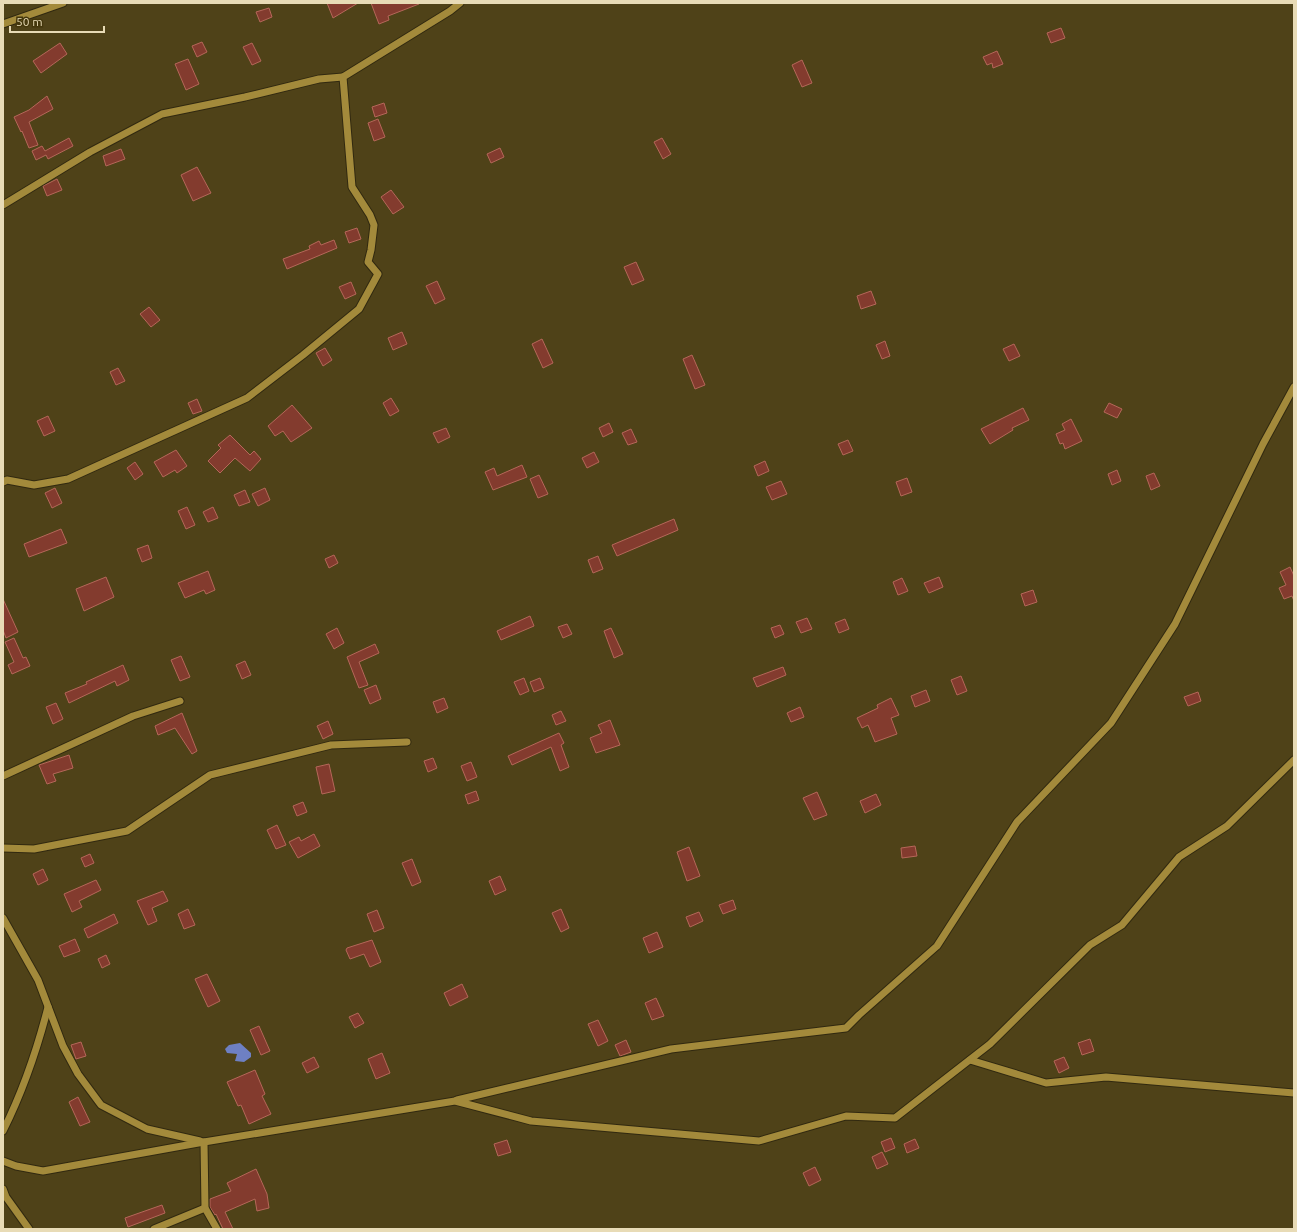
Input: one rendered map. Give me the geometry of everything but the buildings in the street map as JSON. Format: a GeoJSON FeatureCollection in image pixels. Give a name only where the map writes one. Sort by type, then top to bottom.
{"type":"FeatureCollection","features":[{"type":"Feature","properties":{"kind":"street"},"geometry":{"type":"LineString","coordinates":[[3,24],[63,3]]}},
{"type":"Feature","properties":{"kind":"street"},"geometry":{"type":"LineString","coordinates":[[3,204],[90,152],[162,114],[319,79],[343,77],[450,11],[460,3]]}},
{"type":"Feature","properties":{"kind":"street"},"geometry":{"type":"LineString","coordinates":[[3,482],[7,480],[34,484],[68,479],[243,400],[303,355],[359,309],[378,274],[368,262],[374,225],[370,215],[352,187],[343,77]]}},
{"type":"Feature","properties":{"kind":"street"},"geometry":{"type":"LineString","coordinates":[[3,1161],[16,1166],[43,1171],[204,1142],[455,1101],[671,1049],[846,1028],[936,946],[1017,822],[1110,723],[1175,624],[1263,444],[1294,387]]}},
{"type":"Feature","properties":{"kind":"street"},"geometry":{"type":"LineString","coordinates":[[3,776],[133,716],[180,701]]}},
{"type":"Feature","properties":{"kind":"street"},"geometry":{"type":"LineString","coordinates":[[3,848],[34,849],[127,831],[210,775],[331,745],[407,742]]}},
{"type":"Feature","properties":{"kind":"street"},"geometry":{"type":"LineString","coordinates":[[455,1101],[531,1121],[759,1141],[846,1116],[895,1118],[990,1044],[1090,945],[1122,925],[1179,857],[1227,826],[1294,760]]}},
{"type":"Feature","properties":{"kind":"street"},"geometry":{"type":"LineString","coordinates":[[3,918],[38,980],[63,1046],[78,1074],[101,1104],[147,1129],[204,1142]]}},
{"type":"Feature","properties":{"kind":"street"},"geometry":{"type":"LineString","coordinates":[[3,1131],[16,1104],[36,1054],[48,1008]]}},
{"type":"Feature","properties":{"kind":"street"},"geometry":{"type":"LineString","coordinates":[[970,1060],[1046,1083],[1106,1077],[1294,1093]]}},
{"type":"Feature","properties":{"kind":"street"},"geometry":{"type":"LineString","coordinates":[[204,1142],[205,1208],[217,1229]]}},
{"type":"Feature","properties":{"kind":"street"},"geometry":{"type":"LineString","coordinates":[[3,1189],[6,1198],[29,1229]]}},
{"type":"Feature","properties":{"kind":"street"},"geometry":{"type":"LineString","coordinates":[[154,1229],[205,1208]]}},
{"type":"Feature","properties":{"kind":"water"},"geometry":{"type":"Polygon","coordinates":[[[240,1043],[251,1053],[251,1057],[244,1062],[235,1061],[237,1054],[227,1053],[225,1049],[229,1045],[240,1043]]]}}]}
